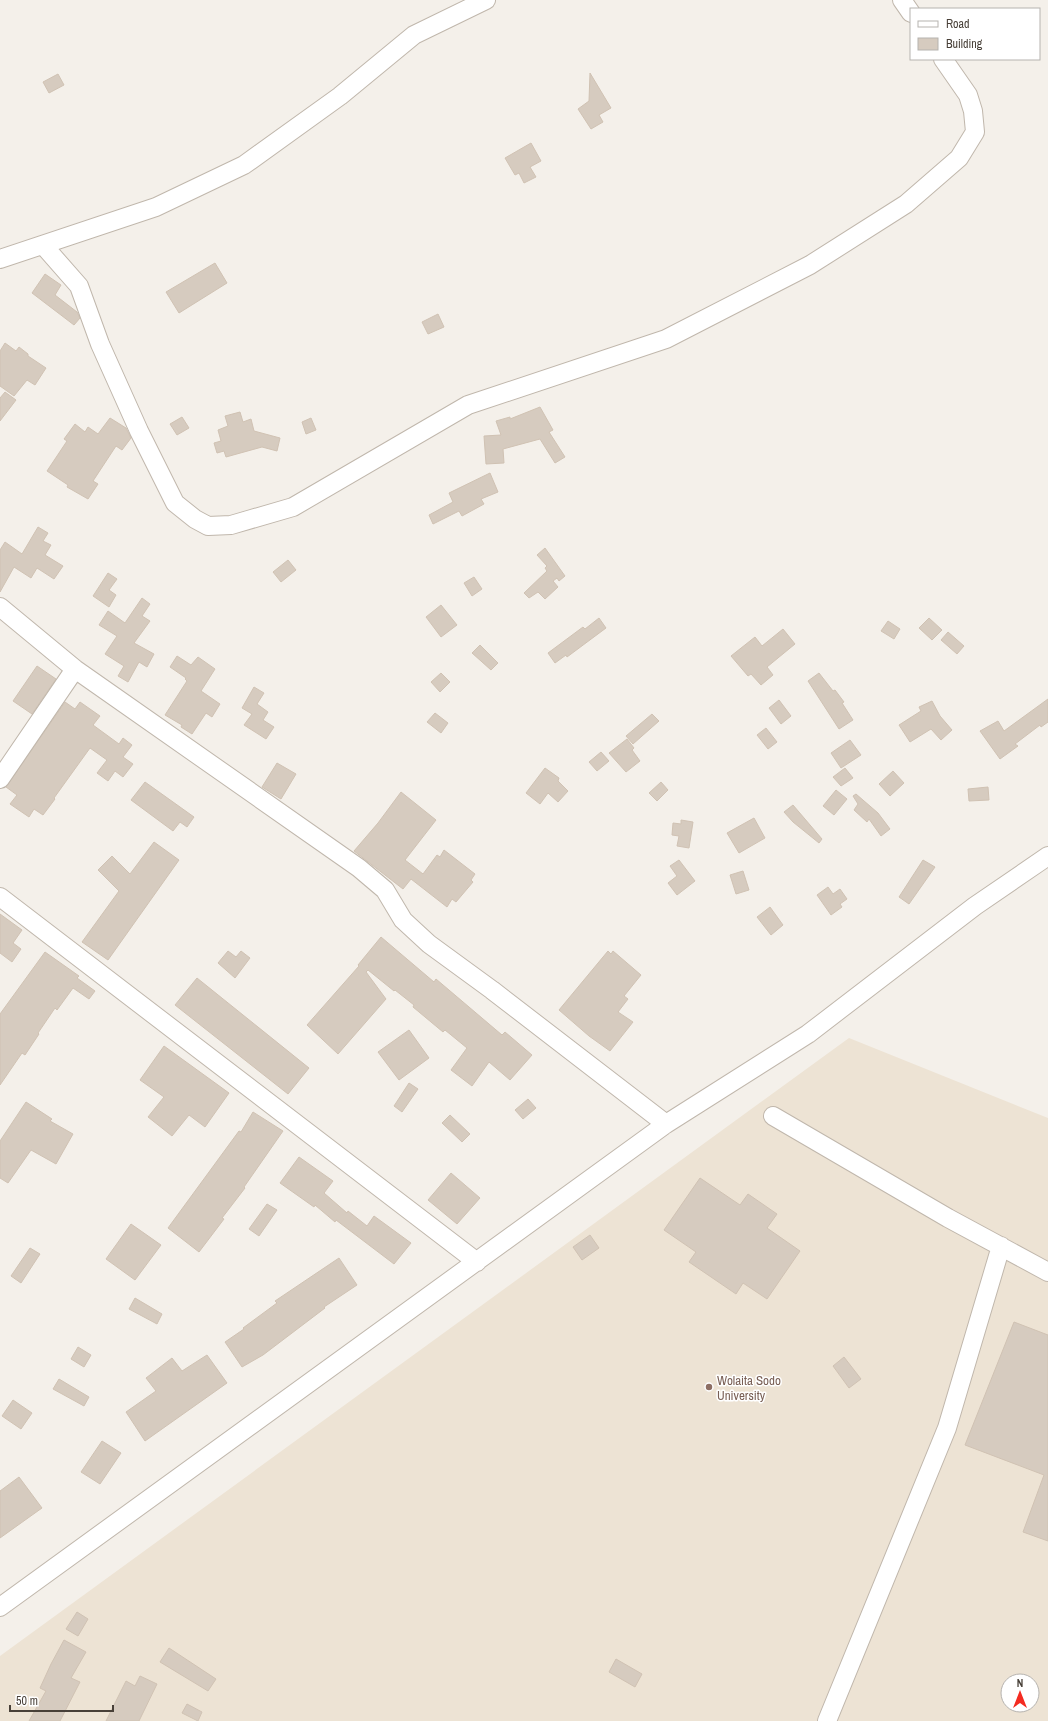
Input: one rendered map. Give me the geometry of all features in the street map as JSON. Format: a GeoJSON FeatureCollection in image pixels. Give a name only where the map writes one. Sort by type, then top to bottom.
{"type":"FeatureCollection","features":[{"type":"Feature","properties":{"kind":"street"},"geometry":{"type":"LineString","coordinates":[[0,259],[156,207],[244,165],[340,96],[414,35],[486,0]]}},
{"type":"Feature","properties":{"kind":"street"},"geometry":{"type":"LineString","coordinates":[[902,0],[910,12]]}},
{"type":"Feature","properties":{"kind":"street"},"geometry":{"type":"LineString","coordinates":[[43,245],[79,286],[100,344],[139,431],[175,503],[194,519],[208,526],[231,525],[294,507],[468,404],[666,340],[810,265],[906,204],[959,158],[975,132],[973,111],[968,95],[944,60]]}},
{"type":"Feature","properties":{"kind":"street"},"geometry":{"type":"LineString","coordinates":[[0,607],[75,669],[358,868],[385,890],[403,920],[429,944],[666,1124]]}},
{"type":"Feature","properties":{"kind":"street"},"geometry":{"type":"LineString","coordinates":[[0,779],[75,669]]}},
{"type":"Feature","properties":{"kind":"street"},"geometry":{"type":"LineString","coordinates":[[0,1607],[666,1124],[808,1034],[975,906],[1048,856]]}},
{"type":"Feature","properties":{"kind":"street"},"geometry":{"type":"LineString","coordinates":[[0,897],[477,1262]]}},
{"type":"Feature","properties":{"kind":"street"},"geometry":{"type":"LineString","coordinates":[[773,1116],[948,1218],[1048,1272]]}},
{"type":"Feature","properties":{"kind":"street"},"geometry":{"type":"LineString","coordinates":[[827,1721],[947,1428],[1001,1246]]}},
{"type":"Feature","properties":{"kind":"shaded area","name":"Wolaita Sodo University"},"geometry":{"type":"Polygon","coordinates":[[[849,1038],[1048,1118],[1048,1721],[0,1721],[0,1656],[849,1038]]]}},
{"type":"Feature","properties":{"kind":"building"},"geometry":{"type":"Polygon","coordinates":[[[590,73],[611,108],[599,115],[603,122],[591,129],[578,109],[589,101],[590,73]]]}},
{"type":"Feature","properties":{"kind":"building"},"geometry":{"type":"Polygon","coordinates":[[[58,74],[64,85],[49,93],[43,82],[58,74]]]}},
{"type":"Feature","properties":{"kind":"building"},"geometry":{"type":"Polygon","coordinates":[[[531,143],[541,161],[530,167],[536,177],[524,183],[519,173],[515,175],[505,158],[531,143]]]}},
{"type":"Feature","properties":{"kind":"building"},"geometry":{"type":"Polygon","coordinates":[[[215,263],[227,283],[179,313],[166,292],[215,263]]]}},
{"type":"Feature","properties":{"kind":"building"},"geometry":{"type":"Polygon","coordinates":[[[45,274],[61,285],[55,295],[77,312],[80,318],[74,325],[32,293],[45,274]]]}},
{"type":"Feature","properties":{"kind":"building"},"geometry":{"type":"Polygon","coordinates":[[[438,314],[444,327],[428,334],[422,322],[438,314]]]}},
{"type":"Feature","properties":{"kind":"building"},"geometry":{"type":"Polygon","coordinates":[[[5,343],[16,351],[19,347],[28,354],[28,356],[46,368],[35,385],[27,380],[14,396],[0,386],[0,351],[5,343]]]}},
{"type":"Feature","properties":{"kind":"building"},"geometry":{"type":"Polygon","coordinates":[[[5,392],[16,400],[0,421],[0,398],[5,392]]]}},
{"type":"Feature","properties":{"kind":"building"},"geometry":{"type":"Polygon","coordinates":[[[540,407],[553,430],[549,432],[565,457],[555,463],[540,439],[503,449],[504,463],[486,464],[484,436],[501,435],[496,421],[510,417],[510,419],[540,407]]]}},
{"type":"Feature","properties":{"kind":"building"},"geometry":{"type":"Polygon","coordinates":[[[240,412],[243,422],[251,419],[254,431],[280,438],[277,451],[262,447],[226,457],[224,451],[217,453],[214,443],[221,441],[218,430],[228,426],[225,416],[240,412]]]}},
{"type":"Feature","properties":{"kind":"building"},"geometry":{"type":"Polygon","coordinates":[[[182,417],[189,428],[177,435],[170,424],[182,417]]]}},
{"type":"Feature","properties":{"kind":"building"},"geometry":{"type":"Polygon","coordinates":[[[110,418],[126,428],[131,438],[122,450],[116,446],[93,481],[98,484],[88,499],[67,487],[68,485],[47,471],[67,441],[64,439],[75,424],[85,432],[88,427],[98,434],[110,418]]]}},
{"type":"Feature","properties":{"kind":"building"},"geometry":{"type":"Polygon","coordinates":[[[311,418],[316,430],[306,434],[302,422],[311,418]]]}},
{"type":"Feature","properties":{"kind":"building"},"geometry":{"type":"Polygon","coordinates":[[[490,473],[498,492],[481,499],[484,504],[462,516],[459,511],[433,524],[429,515],[453,502],[449,493],[490,473]]]}},
{"type":"Feature","properties":{"kind":"building"},"geometry":{"type":"Polygon","coordinates":[[[38,527],[48,533],[43,541],[51,545],[45,555],[63,566],[54,579],[37,568],[31,578],[14,567],[0,592],[0,550],[5,542],[22,554],[38,527]]]}},
{"type":"Feature","properties":{"kind":"building"},"geometry":{"type":"Polygon","coordinates":[[[545,548],[565,576],[559,581],[557,578],[553,581],[558,587],[545,599],[538,592],[529,598],[524,593],[547,571],[545,568],[547,566],[537,555],[545,548]]]}},
{"type":"Feature","properties":{"kind":"building"},"geometry":{"type":"Polygon","coordinates":[[[288,560],[296,570],[281,582],[273,572],[288,560]]]}},
{"type":"Feature","properties":{"kind":"building"},"geometry":{"type":"Polygon","coordinates":[[[108,573],[117,579],[109,590],[116,595],[109,607],[93,596],[108,573]]]}},
{"type":"Feature","properties":{"kind":"building"},"geometry":{"type":"Polygon","coordinates":[[[474,577],[482,589],[472,596],[464,583],[474,577]]]}},
{"type":"Feature","properties":{"kind":"building"},"geometry":{"type":"Polygon","coordinates":[[[142,598],[150,604],[142,616],[150,621],[134,643],[154,654],[147,667],[139,662],[128,682],[118,676],[124,666],[105,654],[117,636],[99,625],[108,611],[125,623],[142,598]]]}},
{"type":"Feature","properties":{"kind":"building"},"geometry":{"type":"Polygon","coordinates":[[[441,605],[457,625],[441,637],[426,617],[441,605]]]}},
{"type":"Feature","properties":{"kind":"building"},"geometry":{"type":"Polygon","coordinates":[[[599,618],[606,628],[567,657],[566,655],[555,663],[548,653],[583,627],[585,629],[599,618]]]}},
{"type":"Feature","properties":{"kind":"building"},"geometry":{"type":"Polygon","coordinates":[[[929,618],[942,630],[932,640],[919,628],[929,618]]]}},
{"type":"Feature","properties":{"kind":"building"},"geometry":{"type":"Polygon","coordinates":[[[888,621],[900,629],[894,639],[881,631],[888,621]]]}},
{"type":"Feature","properties":{"kind":"building"},"geometry":{"type":"Polygon","coordinates":[[[783,629],[795,644],[767,667],[773,675],[761,685],[751,674],[748,676],[731,656],[755,637],[762,646],[783,629]]]}},
{"type":"Feature","properties":{"kind":"building"},"geometry":{"type":"Polygon","coordinates":[[[948,632],[964,646],[957,654],[941,640],[948,632]]]}},
{"type":"Feature","properties":{"kind":"building"},"geometry":{"type":"Polygon","coordinates":[[[480,645],[498,663],[491,670],[472,653],[480,645]]]}},
{"type":"Feature","properties":{"kind":"building"},"geometry":{"type":"Polygon","coordinates":[[[177,656],[191,665],[198,657],[215,669],[201,691],[220,704],[212,717],[206,713],[192,734],[181,727],[182,725],[165,715],[187,681],[185,679],[186,678],[170,667],[177,656]]]}},
{"type":"Feature","properties":{"kind":"building"},"geometry":{"type":"Polygon","coordinates":[[[37,666],[56,679],[32,714],[13,701],[37,666]]]}},
{"type":"Feature","properties":{"kind":"building"},"geometry":{"type":"Polygon","coordinates":[[[441,673],[450,682],[440,692],[431,682],[441,673]]]}},
{"type":"Feature","properties":{"kind":"building"},"geometry":{"type":"Polygon","coordinates":[[[819,673],[844,702],[842,703],[853,720],[839,729],[808,681],[819,673]]]}},
{"type":"Feature","properties":{"kind":"building"},"geometry":{"type":"Polygon","coordinates":[[[254,687],[264,693],[257,704],[268,712],[263,720],[274,727],[266,739],[244,725],[252,714],[242,708],[254,687]]]}},
{"type":"Feature","properties":{"kind":"building"},"geometry":{"type":"Polygon","coordinates":[[[1048,699],[1048,722],[1041,727],[1040,725],[1015,744],[1018,746],[1000,759],[980,731],[998,721],[1004,731],[1048,699]]]}},
{"type":"Feature","properties":{"kind":"building"},"geometry":{"type":"Polygon","coordinates":[[[779,700],[791,716],[781,724],[769,708],[779,700]]]}},
{"type":"Feature","properties":{"kind":"building"},"geometry":{"type":"Polygon","coordinates":[[[932,701],[940,716],[952,730],[941,740],[931,729],[910,742],[899,725],[921,711],[919,707],[932,701]]]}},
{"type":"Feature","properties":{"kind":"building"},"geometry":{"type":"Polygon","coordinates":[[[65,702],[75,709],[80,702],[100,716],[93,725],[119,744],[123,738],[132,745],[123,757],[133,764],[123,777],[115,771],[108,781],[97,773],[107,760],[90,748],[43,815],[34,809],[29,817],[10,804],[17,795],[6,787],[65,702]]]}},
{"type":"Feature","properties":{"kind":"building"},"geometry":{"type":"Polygon","coordinates":[[[435,713],[448,723],[441,733],[427,722],[435,713]]]}},
{"type":"Feature","properties":{"kind":"building"},"geometry":{"type":"Polygon","coordinates":[[[652,714],[659,721],[633,744],[626,736],[652,714]]]}},
{"type":"Feature","properties":{"kind":"building"},"geometry":{"type":"Polygon","coordinates":[[[766,728],[777,742],[768,749],[757,735],[766,728]]]}},
{"type":"Feature","properties":{"kind":"building"},"geometry":{"type":"Polygon","coordinates":[[[627,739],[634,748],[632,750],[640,761],[626,772],[609,753],[627,739]]]}},
{"type":"Feature","properties":{"kind":"building"},"geometry":{"type":"Polygon","coordinates":[[[850,740],[861,755],[841,768],[831,753],[850,740]]]}},
{"type":"Feature","properties":{"kind":"building"},"geometry":{"type":"Polygon","coordinates":[[[601,752],[609,761],[597,771],[589,762],[601,752]]]}},
{"type":"Feature","properties":{"kind":"building"},"geometry":{"type":"Polygon","coordinates":[[[277,763],[296,774],[281,799],[262,787],[277,763]]]}},
{"type":"Feature","properties":{"kind":"building"},"geometry":{"type":"Polygon","coordinates":[[[545,768],[559,778],[558,781],[568,791],[558,802],[548,793],[540,804],[526,793],[545,768]]]}},
{"type":"Feature","properties":{"kind":"building"},"geometry":{"type":"Polygon","coordinates":[[[845,768],[853,778],[841,786],[833,777],[845,768]]]}},
{"type":"Feature","properties":{"kind":"building"},"geometry":{"type":"Polygon","coordinates":[[[893,771],[904,783],[890,796],[879,784],[893,771]]]}},
{"type":"Feature","properties":{"kind":"building"},"geometry":{"type":"Polygon","coordinates":[[[145,782],[194,817],[187,827],[180,822],[173,831],[131,800],[145,782]]]}},
{"type":"Feature","properties":{"kind":"building"},"geometry":{"type":"Polygon","coordinates":[[[661,782],[668,790],[657,801],[649,793],[661,782]]]}},
{"type":"Feature","properties":{"kind":"building"},"geometry":{"type":"Polygon","coordinates":[[[988,787],[989,800],[969,801],[968,789],[988,787]]]}},
{"type":"Feature","properties":{"kind":"building"},"geometry":{"type":"Polygon","coordinates":[[[836,790],[847,799],[834,815],[823,806],[836,790]]]}},
{"type":"Feature","properties":{"kind":"building"},"geometry":{"type":"Polygon","coordinates":[[[401,792],[436,820],[405,860],[423,874],[437,855],[440,857],[444,850],[475,874],[471,880],[473,882],[456,902],[452,899],[447,907],[411,879],[403,889],[354,851],[378,823],[401,792]]]}},
{"type":"Feature","properties":{"kind":"building"},"geometry":{"type":"Polygon","coordinates":[[[856,794],[878,813],[890,829],[881,836],[869,819],[867,822],[854,810],[858,804],[853,796],[856,794]]]}},
{"type":"Feature","properties":{"kind":"building"},"geometry":{"type":"Polygon","coordinates":[[[793,805],[822,839],[819,843],[793,822],[784,812],[793,805]]]}},
{"type":"Feature","properties":{"kind":"building"},"geometry":{"type":"Polygon","coordinates":[[[754,818],[765,838],[739,853],[727,833],[754,818]]]}},
{"type":"Feature","properties":{"kind":"building"},"geometry":{"type":"Polygon","coordinates":[[[681,820],[693,822],[689,848],[677,846],[679,836],[672,835],[673,823],[681,824],[681,820]]]}},
{"type":"Feature","properties":{"kind":"building"},"geometry":{"type":"Polygon","coordinates":[[[154,842],[179,860],[108,960],[82,942],[119,891],[98,870],[112,856],[130,874],[154,842]]]}},
{"type":"Feature","properties":{"kind":"building"},"geometry":{"type":"Polygon","coordinates":[[[679,860],[695,881],[677,895],[668,883],[677,876],[670,866],[679,860]]]}},
{"type":"Feature","properties":{"kind":"building"},"geometry":{"type":"Polygon","coordinates":[[[923,860],[935,867],[909,904],[899,897],[923,860]]]}},
{"type":"Feature","properties":{"kind":"building"},"geometry":{"type":"Polygon","coordinates":[[[743,871],[749,890],[736,894],[730,875],[743,871]]]}},
{"type":"Feature","properties":{"kind":"building"},"geometry":{"type":"Polygon","coordinates":[[[828,887],[833,894],[840,889],[847,899],[840,904],[842,907],[831,915],[817,895],[828,887]]]}},
{"type":"Feature","properties":{"kind":"building"},"geometry":{"type":"Polygon","coordinates":[[[770,907],[783,925],[771,935],[757,917],[770,907]]]}},
{"type":"Feature","properties":{"kind":"building"},"geometry":{"type":"Polygon","coordinates":[[[0,914],[22,930],[13,943],[21,949],[12,962],[0,953],[0,914]]]}},
{"type":"Feature","properties":{"kind":"building"},"geometry":{"type":"Polygon","coordinates":[[[381,937],[434,982],[436,979],[502,1035],[505,1032],[532,1055],[510,1080],[489,1062],[472,1086],[451,1070],[467,1048],[445,1030],[443,1032],[413,1007],[414,1005],[368,970],[366,972],[386,999],[338,1054],[307,1025],[359,966],[358,965],[381,937]]]}},
{"type":"Feature","properties":{"kind":"building"},"geometry":{"type":"Polygon","coordinates":[[[228,951],[236,957],[241,951],[250,958],[235,978],[218,963],[228,951]]]}},
{"type":"Feature","properties":{"kind":"building"},"geometry":{"type":"Polygon","coordinates":[[[608,951],[611,954],[613,951],[641,975],[624,996],[628,999],[618,1012],[633,1022],[610,1051],[589,1036],[559,1010],[608,951]]]}},
{"type":"Feature","properties":{"kind":"building"},"geometry":{"type":"Polygon","coordinates":[[[45,952],[79,976],[77,978],[95,991],[89,999],[73,988],[57,1010],[55,1008],[25,1055],[22,1053],[0,1085],[0,1014],[45,952]]]}},
{"type":"Feature","properties":{"kind":"building"},"geometry":{"type":"Polygon","coordinates":[[[197,978],[309,1068],[288,1094],[175,1005],[197,978]]]}},
{"type":"Feature","properties":{"kind":"building"},"geometry":{"type":"Polygon","coordinates":[[[409,1030],[429,1058],[399,1080],[378,1052],[409,1030]]]}},
{"type":"Feature","properties":{"kind":"building"},"geometry":{"type":"Polygon","coordinates":[[[164,1046],[229,1093],[205,1127],[189,1115],[172,1136],[148,1117],[164,1097],[140,1080],[164,1046]]]}},
{"type":"Feature","properties":{"kind":"building"},"geometry":{"type":"Polygon","coordinates":[[[409,1083],[418,1089],[402,1112],[394,1106],[409,1083]]]}},
{"type":"Feature","properties":{"kind":"building"},"geometry":{"type":"Polygon","coordinates":[[[528,1099],[536,1108],[523,1119],[515,1110],[528,1099]]]}},
{"type":"Feature","properties":{"kind":"building"},"geometry":{"type":"Polygon","coordinates":[[[26,1102],[52,1119],[50,1121],[73,1134],[56,1164],[31,1150],[8,1183],[0,1178],[0,1141],[26,1102]]]}},
{"type":"Feature","properties":{"kind":"building"},"geometry":{"type":"Polygon","coordinates":[[[253,1112],[283,1131],[244,1187],[245,1188],[222,1218],[224,1219],[199,1252],[168,1228],[239,1131],[241,1132],[253,1112]]]}},
{"type":"Feature","properties":{"kind":"building"},"geometry":{"type":"Polygon","coordinates":[[[450,1115],[470,1134],[462,1142],[442,1123],[450,1115]]]}},
{"type":"Feature","properties":{"kind":"building"},"geometry":{"type":"Polygon","coordinates":[[[299,1157],[333,1181],[324,1193],[347,1213],[348,1211],[367,1226],[374,1216],[411,1243],[394,1264],[336,1220],[335,1222],[315,1205],[314,1207],[280,1183],[299,1157]]]}},
{"type":"Feature","properties":{"kind":"building"},"geometry":{"type":"Polygon","coordinates":[[[451,1173],[480,1198],[457,1224],[428,1200],[451,1173]]]}},
{"type":"Feature","properties":{"kind":"building"},"geometry":{"type":"Polygon","coordinates":[[[700,1178],[740,1205],[748,1194],[777,1214],[767,1228],[800,1251],[767,1299],[743,1283],[736,1294],[689,1262],[696,1252],[664,1230],[700,1178]]]}},
{"type":"Feature","properties":{"kind":"building"},"geometry":{"type":"Polygon","coordinates":[[[267,1204],[277,1210],[259,1236],[249,1229],[267,1204]]]}},
{"type":"Feature","properties":{"kind":"building"},"geometry":{"type":"Polygon","coordinates":[[[131,1224],[161,1245],[135,1280],[106,1259],[131,1224]]]}},
{"type":"Feature","properties":{"kind":"building"},"geometry":{"type":"Polygon","coordinates":[[[590,1235],[599,1248],[582,1260],[573,1247],[590,1235]]]}},
{"type":"Feature","properties":{"kind":"building"},"geometry":{"type":"Polygon","coordinates":[[[30,1248],[40,1254],[21,1283],[11,1276],[30,1248]]]}},
{"type":"Feature","properties":{"kind":"building"},"geometry":{"type":"Polygon","coordinates":[[[339,1258],[357,1285],[324,1307],[325,1308],[263,1355],[242,1367],[225,1342],[277,1303],[275,1301],[339,1258]]]}},
{"type":"Feature","properties":{"kind":"building"},"geometry":{"type":"Polygon","coordinates":[[[135,1298],[162,1314],[157,1324],[129,1309],[135,1298]]]}},
{"type":"Feature","properties":{"kind":"building"},"geometry":{"type":"Polygon","coordinates":[[[1014,1322],[1048,1335],[1048,1541],[1023,1532],[1044,1475],[965,1445],[1014,1322]]]}},
{"type":"Feature","properties":{"kind":"building"},"geometry":{"type":"Polygon","coordinates":[[[78,1347],[91,1355],[84,1367],[71,1359],[78,1347]]]}},
{"type":"Feature","properties":{"kind":"building"},"geometry":{"type":"Polygon","coordinates":[[[207,1355],[227,1383],[145,1441],[126,1412],[156,1391],[146,1378],[172,1358],[182,1371],[207,1355]]]}},
{"type":"Feature","properties":{"kind":"building"},"geometry":{"type":"Polygon","coordinates":[[[844,1357],[861,1379],[849,1388],[833,1366],[844,1357]]]}},
{"type":"Feature","properties":{"kind":"building"},"geometry":{"type":"Polygon","coordinates":[[[59,1379],[89,1397],[84,1406],[53,1389],[59,1379]]]}},
{"type":"Feature","properties":{"kind":"building"},"geometry":{"type":"Polygon","coordinates":[[[13,1400],[32,1413],[21,1429],[2,1416],[13,1400]]]}},
{"type":"Feature","properties":{"kind":"building"},"geometry":{"type":"Polygon","coordinates":[[[102,1441],[121,1453],[100,1484],[81,1472],[102,1441]]]}},
{"type":"Feature","properties":{"kind":"building"},"geometry":{"type":"Polygon","coordinates":[[[19,1477],[42,1508],[0,1538],[0,1491],[19,1477]]]}},
{"type":"Feature","properties":{"kind":"building"},"geometry":{"type":"Polygon","coordinates":[[[77,1612],[88,1619],[78,1636],[66,1629],[77,1612]]]}},
{"type":"Feature","properties":{"kind":"building"},"geometry":{"type":"Polygon","coordinates":[[[64,1640],[86,1652],[71,1678],[80,1682],[60,1721],[29,1721],[46,1691],[40,1688],[64,1640]]]}},
{"type":"Feature","properties":{"kind":"building"},"geometry":{"type":"Polygon","coordinates":[[[169,1648],[216,1679],[208,1691],[160,1662],[169,1648]]]}},
{"type":"Feature","properties":{"kind":"building"},"geometry":{"type":"Polygon","coordinates":[[[616,1659],[642,1674],[635,1687],[609,1672],[616,1659]]]}},
{"type":"Feature","properties":{"kind":"building"},"geometry":{"type":"Polygon","coordinates":[[[140,1676],[157,1684],[139,1721],[106,1721],[126,1681],[135,1686],[140,1676]]]}},
{"type":"Feature","properties":{"kind":"building"},"geometry":{"type":"Polygon","coordinates":[[[187,1704],[202,1712],[198,1721],[182,1713],[187,1704]]]}},
{"type":"Feature","properties":{"kind":"place","name":"Wolaita Sodo University"},"geometry":{"type":"Point","coordinates":[709,1387]}}]}
